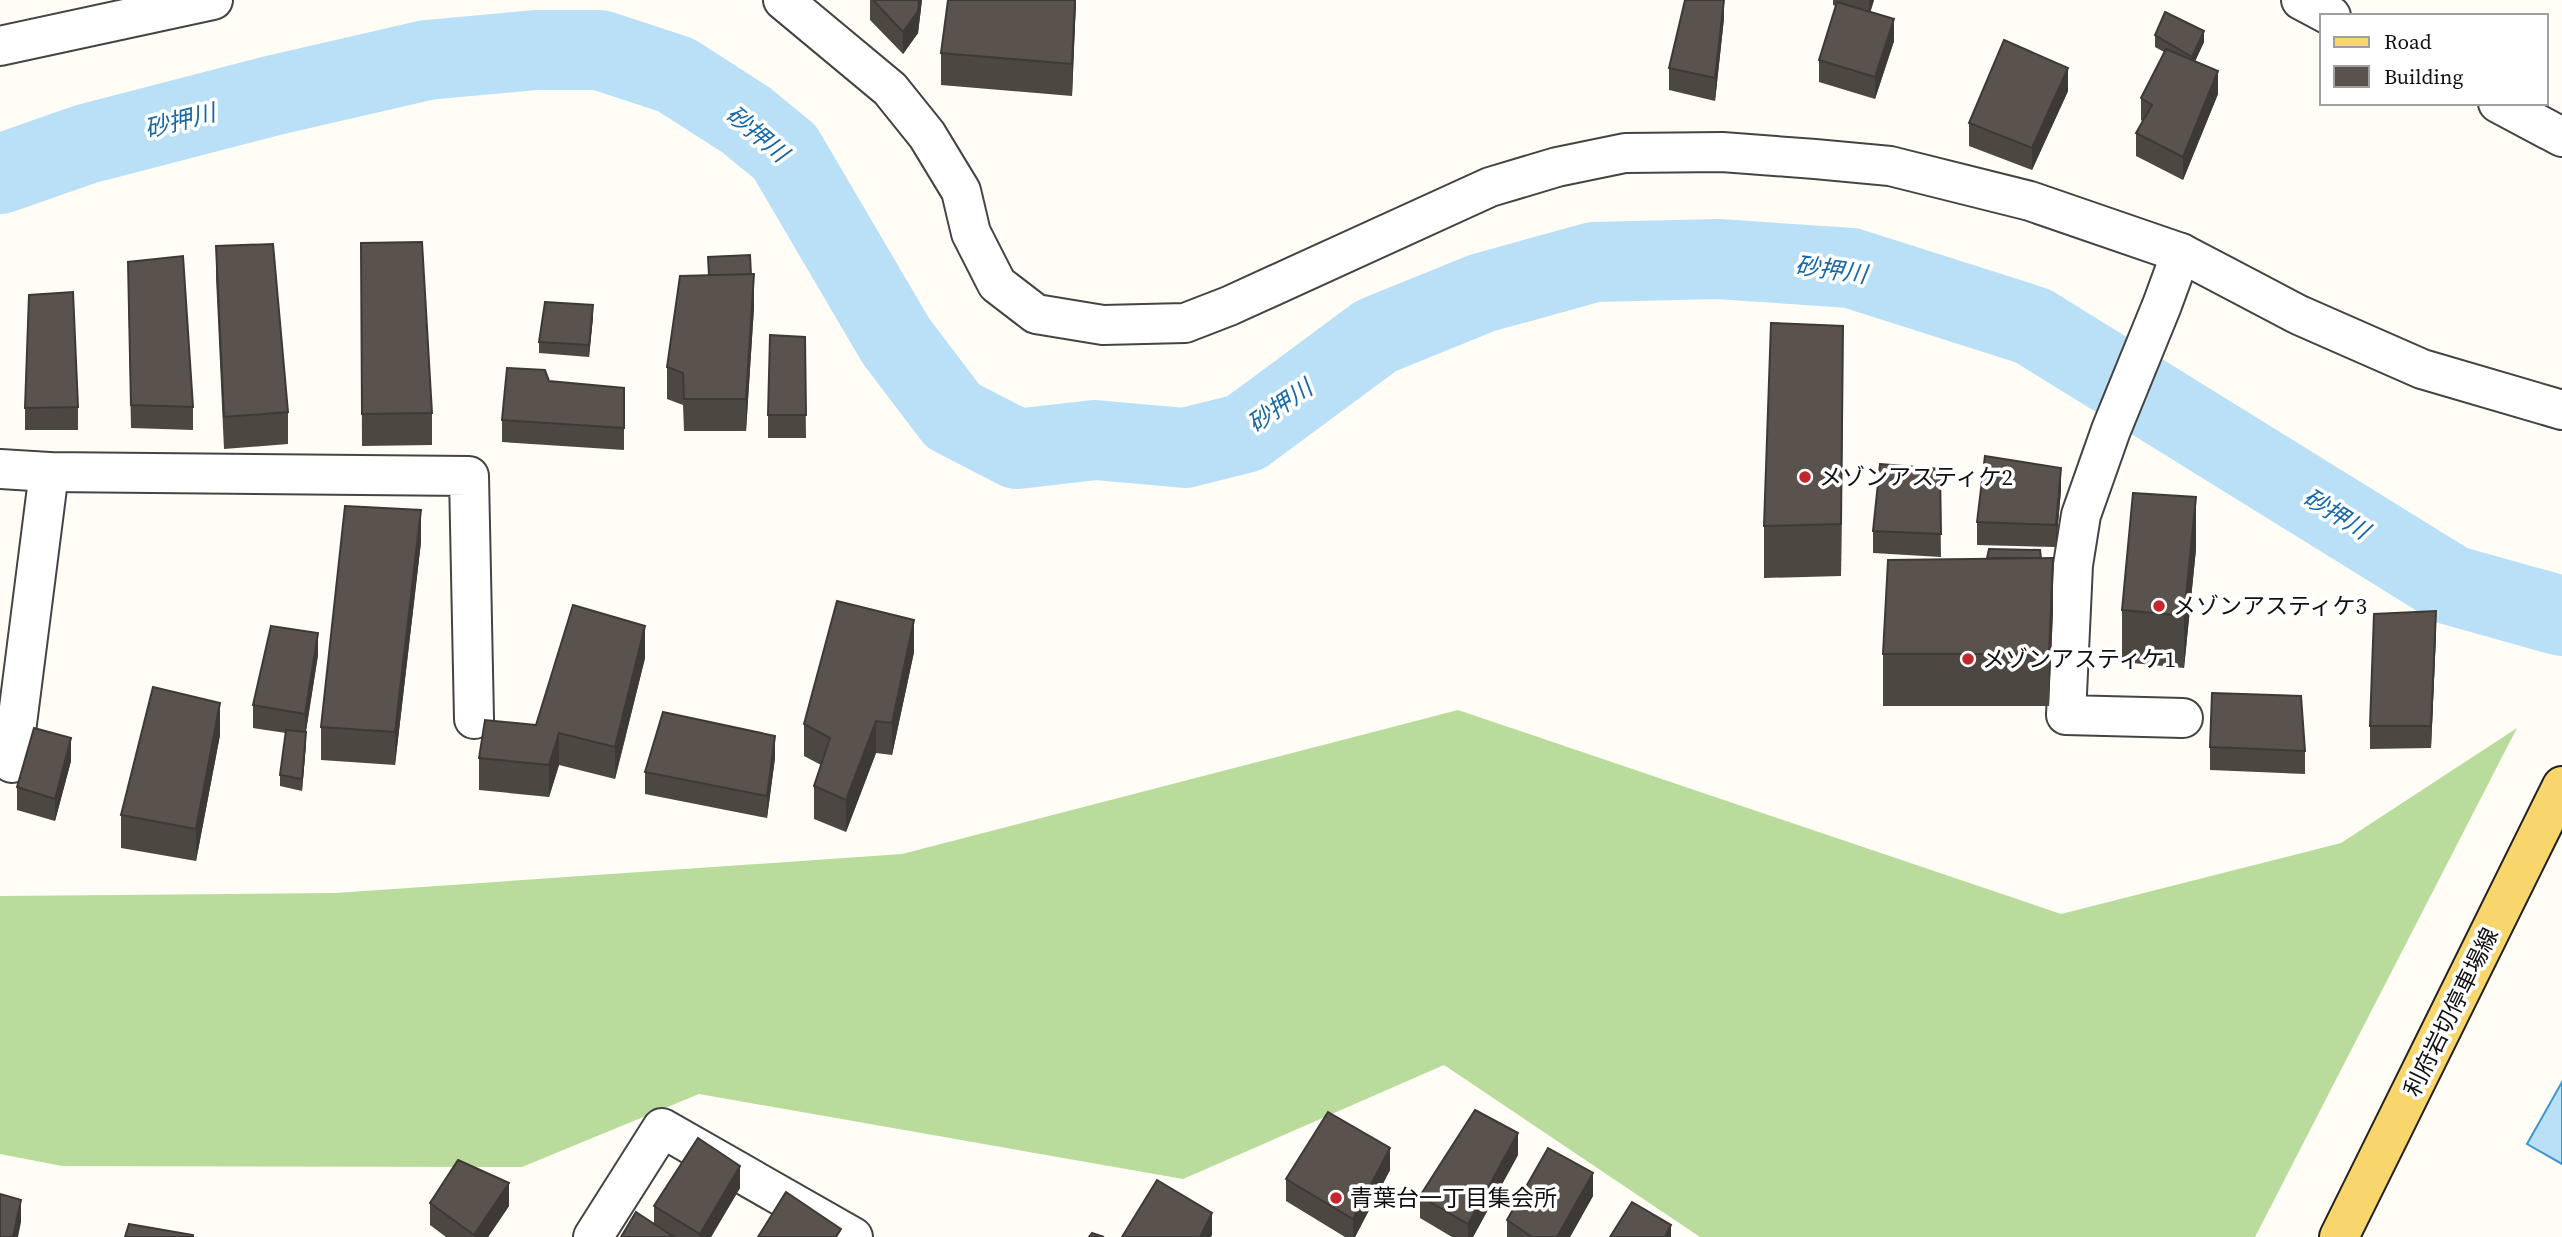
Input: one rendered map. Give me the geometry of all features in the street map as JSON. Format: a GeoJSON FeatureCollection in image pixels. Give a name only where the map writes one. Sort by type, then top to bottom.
{"type":"FeatureCollection","features":[{"type":"Feature","properties":{"kind":"main road","name":"利府岩切停車場線"},"geometry":{"type":"LineString","coordinates":[[2339,1237],[2562,786]]}},
{"type":"Feature","properties":{"kind":"street"},"geometry":{"type":"LineString","coordinates":[[0,46],[213,0]]}},
{"type":"Feature","properties":{"kind":"street"},"geometry":{"type":"LineString","coordinates":[[783,0],[890,89],[927,135],[961,191],[971,233],[997,284],[1036,314],[1103,325],[1185,323],[1229,306],[1490,187],[1557,167],[1625,153],[1722,152],[1890,166],[2030,201],[2181,253],[2299,315],[2422,369],[2562,410]]}},
{"type":"Feature","properties":{"kind":"street"},"geometry":{"type":"LineString","coordinates":[[2301,0],[2327,14]]}},
{"type":"Feature","properties":{"kind":"street"},"geometry":{"type":"LineString","coordinates":[[2502,105],[2562,136]]}},
{"type":"Feature","properties":{"kind":"street"},"geometry":{"type":"LineString","coordinates":[[2181,253],[2111,430],[2081,515],[2075,553],[2066,715],[2183,718]]}},
{"type":"Feature","properties":{"kind":"street"},"geometry":{"type":"LineString","coordinates":[[0,469],[49,472],[469,476],[474,719]]}},
{"type":"Feature","properties":{"kind":"street"},"geometry":{"type":"LineString","coordinates":[[12,763],[49,472]]}},
{"type":"Feature","properties":{"kind":"street"},"geometry":{"type":"LineString","coordinates":[[593,1237],[662,1128],[853,1237]]}},
{"type":"Feature","properties":{"kind":"green space"},"geometry":{"type":"Polygon","coordinates":[[[1458,710],[2061,914],[2341,843],[2517,728],[2255,1237],[1700,1237],[1444,1065],[1183,1179],[699,1094],[522,1167],[62,1166],[0,1154],[0,896],[335,893],[902,854],[1458,710]]]}},
{"type":"Feature","properties":{"kind":"water"},"geometry":{"type":"Polygon","coordinates":[[[2562,1082],[2562,1164],[2527,1144],[2562,1082]]]}},
{"type":"Feature","properties":{"kind":"building"},"geometry":{"type":"Polygon","coordinates":[[[873,0],[919,0],[918,11],[903,32],[873,0]]]}},
{"type":"Feature","properties":{"kind":"building"},"geometry":{"type":"Polygon","coordinates":[[[948,0],[1075,0],[1072,64],[941,53],[948,0]]]}},
{"type":"Feature","properties":{"kind":"building"},"geometry":{"type":"Polygon","coordinates":[[[1685,0],[1724,0],[1715,78],[1669,68],[1685,0]]]}},
{"type":"Feature","properties":{"kind":"building"},"geometry":{"type":"Polygon","coordinates":[[[1837,2],[1894,19],[1875,77],[1819,60],[1837,2]]]}},
{"type":"Feature","properties":{"kind":"building"},"geometry":{"type":"Polygon","coordinates":[[[2165,12],[2204,31],[2192,57],[2155,35],[2165,12]]]}},
{"type":"Feature","properties":{"kind":"building"},"geometry":{"type":"Polygon","coordinates":[[[2004,40],[2068,68],[2032,148],[1969,123],[2004,40]]]}},
{"type":"Feature","properties":{"kind":"building"},"geometry":{"type":"Polygon","coordinates":[[[2166,49],[2218,71],[2183,157],[2136,133],[2152,105],[2141,98],[2166,49]]]}},
{"type":"Feature","properties":{"kind":"building"},"geometry":{"type":"Polygon","coordinates":[[[422,242],[432,413],[362,414],[361,243],[422,242]]]}},
{"type":"Feature","properties":{"kind":"building"},"geometry":{"type":"Polygon","coordinates":[[[273,244],[288,412],[224,417],[216,246],[273,244]]]}},
{"type":"Feature","properties":{"kind":"building"},"geometry":{"type":"Polygon","coordinates":[[[750,255],[751,275],[709,275],[708,257],[750,255]]]}},
{"type":"Feature","properties":{"kind":"building"},"geometry":{"type":"Polygon","coordinates":[[[183,256],[193,407],[131,405],[128,262],[183,256]]]}},
{"type":"Feature","properties":{"kind":"building"},"geometry":{"type":"Polygon","coordinates":[[[754,274],[746,399],[684,399],[683,373],[667,367],[680,276],[754,274]]]}},
{"type":"Feature","properties":{"kind":"building"},"geometry":{"type":"Polygon","coordinates":[[[73,292],[78,407],[25,408],[29,295],[73,292]]]}},
{"type":"Feature","properties":{"kind":"building"},"geometry":{"type":"Polygon","coordinates":[[[545,302],[593,305],[589,345],[539,342],[545,302]]]}},
{"type":"Feature","properties":{"kind":"building","name":"メゾンアスティケ2"},"geometry":{"type":"Polygon","coordinates":[[[1771,323],[1843,326],[1841,524],[1764,526],[1771,323]]]}},
{"type":"Feature","properties":{"kind":"building"},"geometry":{"type":"Polygon","coordinates":[[[770,335],[805,337],[806,415],[768,415],[770,335]]]}},
{"type":"Feature","properties":{"kind":"building"},"geometry":{"type":"Polygon","coordinates":[[[507,368],[545,370],[549,381],[624,388],[624,428],[502,420],[507,368]]]}},
{"type":"Feature","properties":{"kind":"building"},"geometry":{"type":"Polygon","coordinates":[[[1985,456],[2061,468],[2056,525],[1977,522],[1985,456]]]}},
{"type":"Feature","properties":{"kind":"building"},"geometry":{"type":"Polygon","coordinates":[[[1880,464],[1940,469],[1941,534],[1873,531],[1880,464]]]}},
{"type":"Feature","properties":{"kind":"building"},"geometry":{"type":"Polygon","coordinates":[[[2133,493],[2196,497],[2184,616],[2122,610],[2133,493]]]}},
{"type":"Feature","properties":{"kind":"building"},"geometry":{"type":"Polygon","coordinates":[[[345,506],[421,510],[395,732],[321,727],[345,506]]]}},
{"type":"Feature","properties":{"kind":"building"},"geometry":{"type":"Polygon","coordinates":[[[1989,549],[2040,550],[2041,558],[1987,558],[1989,549]]]}},
{"type":"Feature","properties":{"kind":"building"},"geometry":{"type":"Polygon","coordinates":[[[2053,558],[2049,654],[1883,654],[1888,560],[2053,558]]]}},
{"type":"Feature","properties":{"kind":"building"},"geometry":{"type":"Polygon","coordinates":[[[837,601],[914,620],[892,723],[876,721],[846,800],[814,786],[830,738],[804,724],[837,601]]]}},
{"type":"Feature","properties":{"kind":"building"},"geometry":{"type":"Polygon","coordinates":[[[573,605],[645,626],[615,747],[559,733],[549,765],[479,758],[485,720],[536,725],[573,605]]]}},
{"type":"Feature","properties":{"kind":"building"},"geometry":{"type":"Polygon","coordinates":[[[2436,611],[2431,726],[2370,726],[2374,614],[2436,611]]]}},
{"type":"Feature","properties":{"kind":"building"},"geometry":{"type":"Polygon","coordinates":[[[271,626],[318,633],[305,714],[253,705],[271,626]]]}},
{"type":"Feature","properties":{"kind":"building"},"geometry":{"type":"Polygon","coordinates":[[[153,687],[220,703],[196,829],[121,815],[153,687]]]}},
{"type":"Feature","properties":{"kind":"building"},"geometry":{"type":"Polygon","coordinates":[[[2212,693],[2301,696],[2305,751],[2210,747],[2212,693]]]}},
{"type":"Feature","properties":{"kind":"building"},"geometry":{"type":"Polygon","coordinates":[[[663,712],[775,736],[767,796],[645,772],[663,712]]]}},
{"type":"Feature","properties":{"kind":"building"},"geometry":{"type":"Polygon","coordinates":[[[34,728],[71,738],[55,799],[17,787],[34,728]]]}},
{"type":"Feature","properties":{"kind":"building"},"geometry":{"type":"Polygon","coordinates":[[[286,730],[306,732],[302,779],[280,775],[286,730]]]}},
{"type":"Feature","properties":{"kind":"building"},"geometry":{"type":"Polygon","coordinates":[[[1475,1110],[1518,1133],[1468,1224],[1420,1196],[1475,1110]]]}},
{"type":"Feature","properties":{"kind":"building"},"geometry":{"type":"Polygon","coordinates":[[[1328,1112],[1390,1148],[1353,1219],[1286,1179],[1328,1112]]]}},
{"type":"Feature","properties":{"kind":"building"},"geometry":{"type":"Polygon","coordinates":[[[698,1138],[740,1166],[700,1234],[654,1206],[698,1138]]]}},
{"type":"Feature","properties":{"kind":"building"},"geometry":{"type":"Polygon","coordinates":[[[1548,1148],[1593,1173],[1557,1237],[1532,1237],[1507,1220],[1548,1148]]]}},
{"type":"Feature","properties":{"kind":"building"},"geometry":{"type":"Polygon","coordinates":[[[458,1160],[509,1183],[474,1235],[430,1203],[458,1160]]]}},
{"type":"Feature","properties":{"kind":"building"},"geometry":{"type":"Polygon","coordinates":[[[1157,1180],[1212,1213],[1200,1237],[1122,1237],[1157,1180]]]}},
{"type":"Feature","properties":{"kind":"building"},"geometry":{"type":"Polygon","coordinates":[[[786,1192],[841,1229],[836,1237],[758,1237],[786,1192]]]}},
{"type":"Feature","properties":{"kind":"building"},"geometry":{"type":"Polygon","coordinates":[[[0,1194],[21,1200],[13,1237],[0,1237],[0,1194]]]}},
{"type":"Feature","properties":{"kind":"building"},"geometry":{"type":"Polygon","coordinates":[[[1632,1202],[1671,1225],[1665,1237],[1610,1237],[1632,1202]]]}},
{"type":"Feature","properties":{"kind":"building"},"geometry":{"type":"Polygon","coordinates":[[[636,1212],[674,1237],[621,1237],[636,1212]]]}},
{"type":"Feature","properties":{"kind":"building"},"geometry":{"type":"Polygon","coordinates":[[[129,1224],[193,1235],[193,1237],[125,1237],[129,1224]]]}},
{"type":"Feature","properties":{"kind":"waterway","name":"砂押川"},"geometry":{"type":"LineString","coordinates":[[0,174],[86,144],[275,95],[427,60],[536,50],[600,50],[676,75],[746,120],[785,152],[896,341],[953,416],[1017,449],[1095,440],[1185,448],[1245,433],[1376,336],[1482,293],[1594,262],[1718,259],[1851,268],[2033,326],[2451,585],[2562,616]]}},
{"type":"Feature","properties":{"kind":"place","name":"メゾンアスティケ2"},"geometry":{"type":"Point","coordinates":[1805,477]}},
{"type":"Feature","properties":{"kind":"place","name":"メゾンアスティケ3"},"geometry":{"type":"Point","coordinates":[2159,606]}},
{"type":"Feature","properties":{"kind":"place","name":"メゾンアスティケ1"},"geometry":{"type":"Point","coordinates":[1968,659]}},
{"type":"Feature","properties":{"kind":"place","name":"青葉台一丁目集会所"},"geometry":{"type":"Point","coordinates":[1336,1198]}}]}
